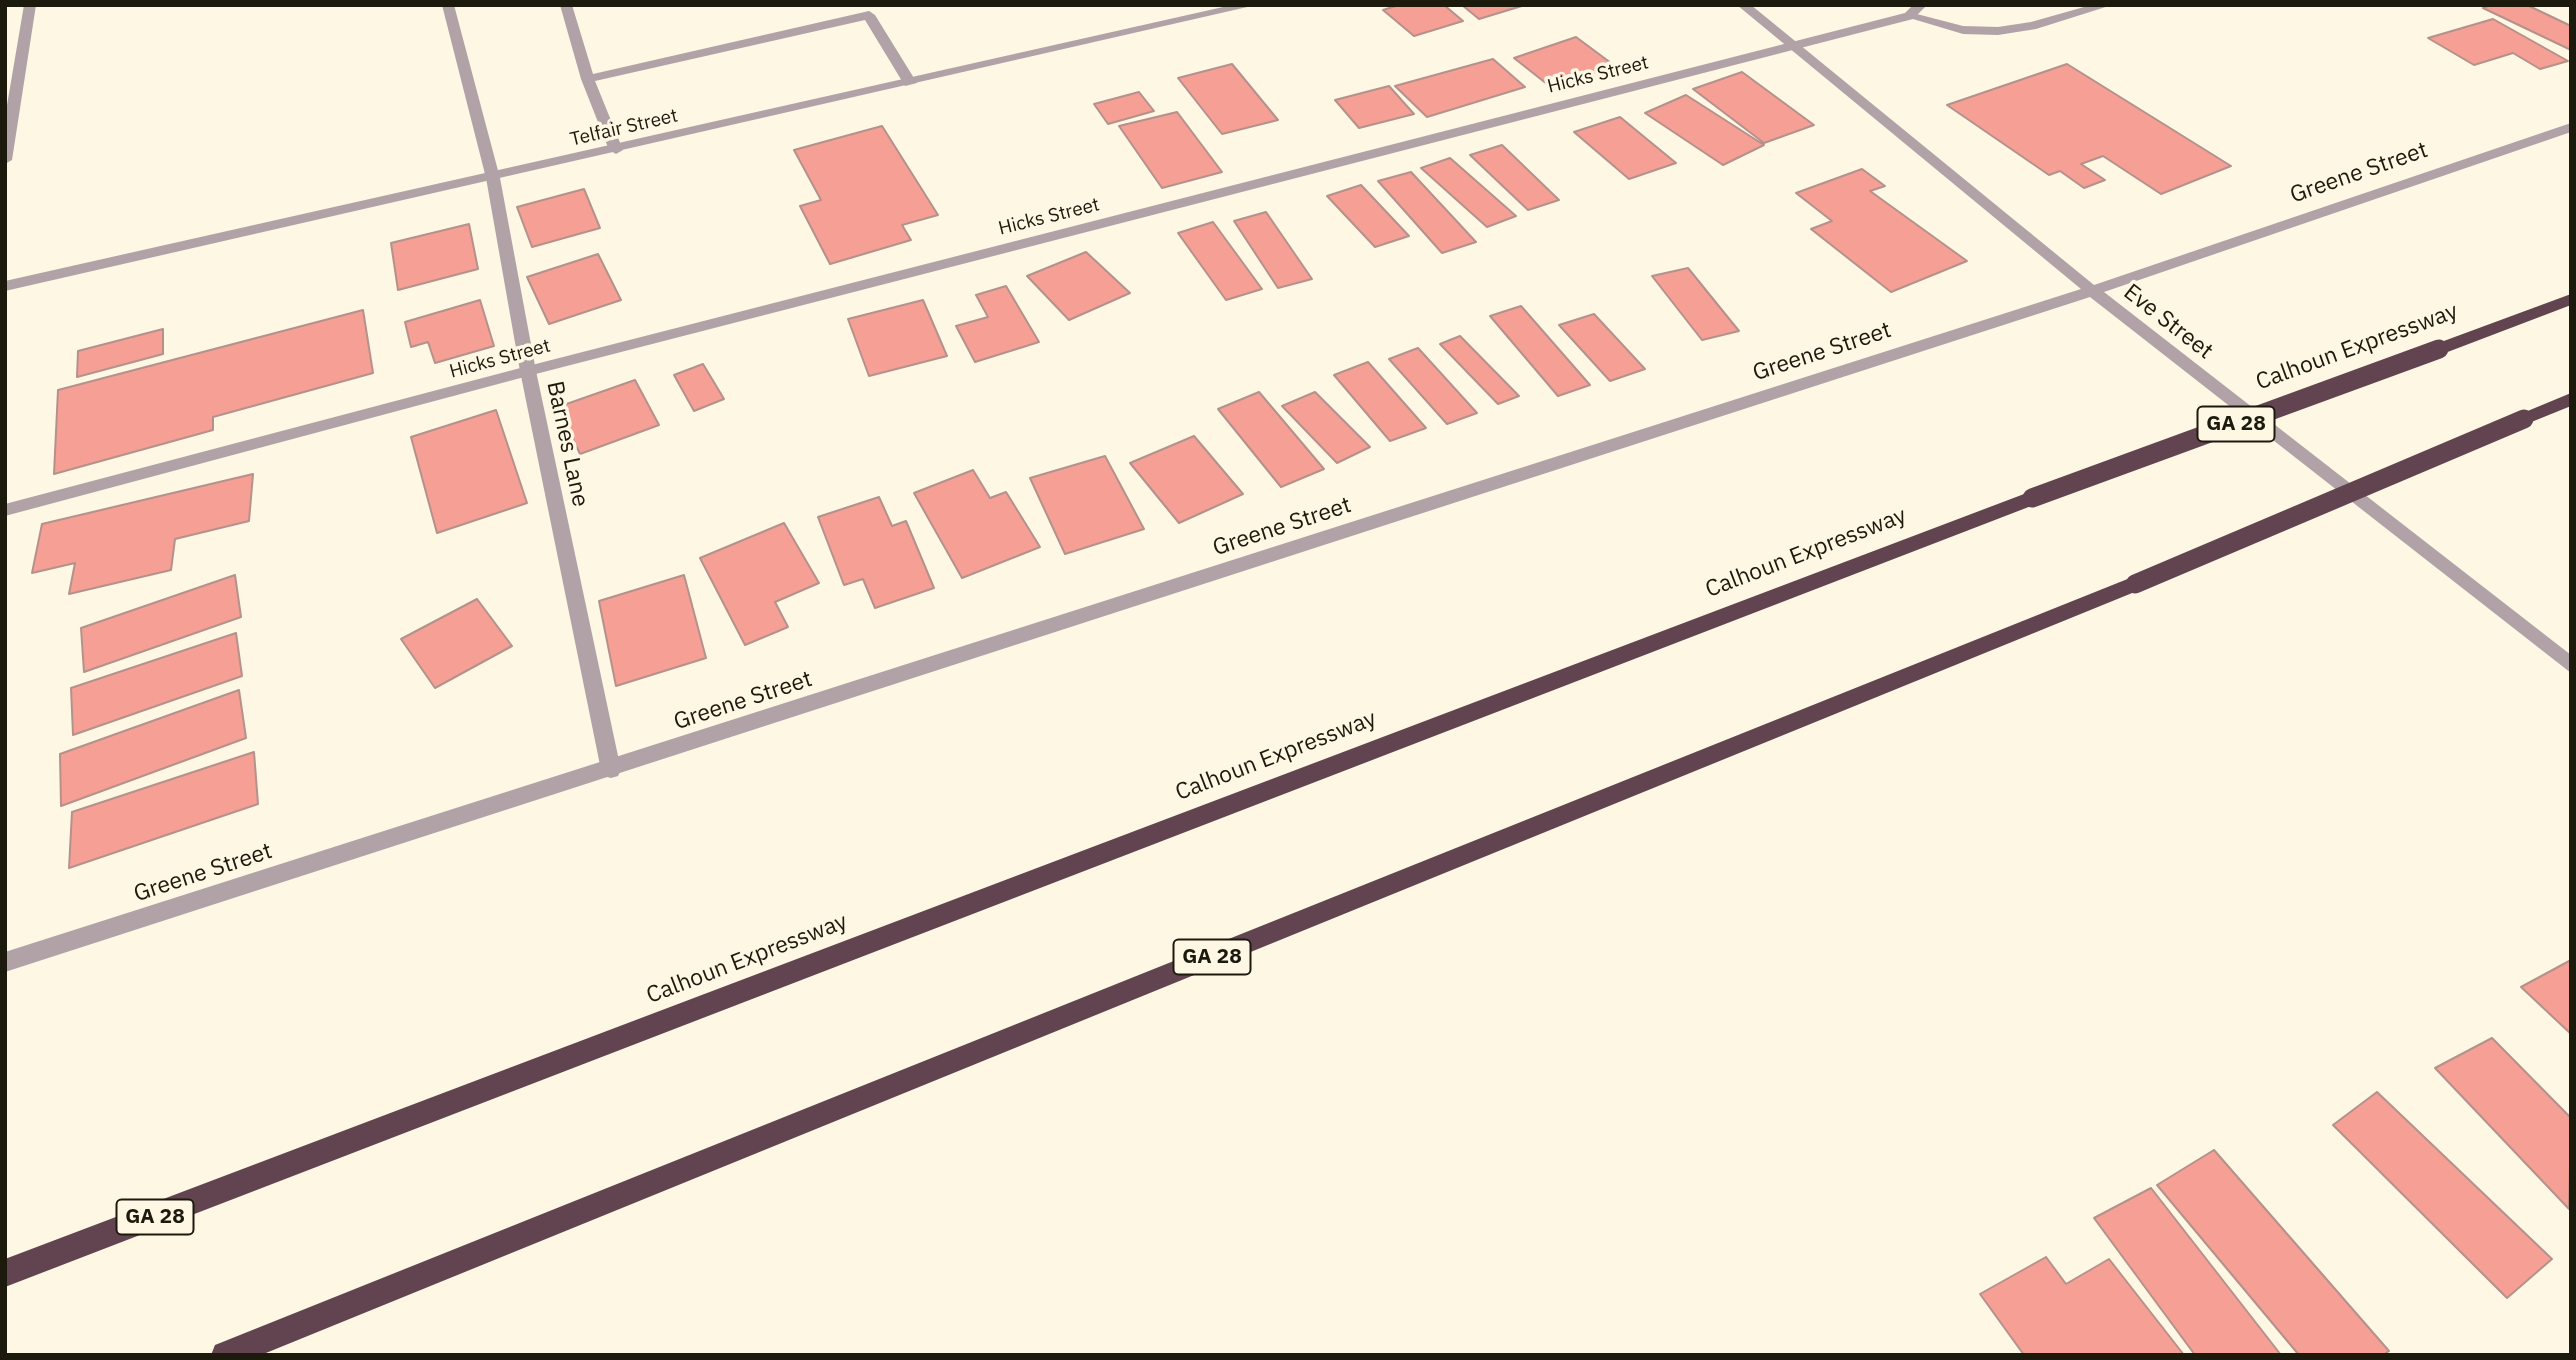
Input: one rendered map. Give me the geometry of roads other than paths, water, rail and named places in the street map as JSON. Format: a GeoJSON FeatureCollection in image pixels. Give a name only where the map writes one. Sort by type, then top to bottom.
{"type":"FeatureCollection","features":[{"type":"Feature","properties":{"kind":"highway","name":"Calhoun Expressway"},"geometry":{"type":"LineString","coordinates":[[5,1273],[2032,499],[2571,299]]}},
{"type":"Feature","properties":{"kind":"highway","name":"GA 28"},"geometry":{"type":"LineString","coordinates":[[225,1355],[2135,584],[2571,399]]}},
{"type":"Feature","properties":{"kind":"street"},"geometry":{"type":"LineString","coordinates":[[5,160],[30,5]]}},
{"type":"Feature","properties":{"kind":"street","name":"Barnes Lane"},"geometry":{"type":"LineString","coordinates":[[448,5],[493,178],[528,371],[611,769]]}},
{"type":"Feature","properties":{"kind":"street"},"geometry":{"type":"LineString","coordinates":[[566,5],[588,79],[616,150]]}},
{"type":"Feature","properties":{"kind":"street","name":"Telfair Street"},"geometry":{"type":"LineString","coordinates":[[5,286],[1250,5]]}},
{"type":"Feature","properties":{"kind":"street","name":"Eve Street"},"geometry":{"type":"LineString","coordinates":[[1743,5],[2091,291],[2571,666]]}},
{"type":"Feature","properties":{"kind":"street"},"geometry":{"type":"LineString","coordinates":[[1909,16],[1921,5]]}},
{"type":"Feature","properties":{"kind":"street","name":"Hicks Street"},"geometry":{"type":"LineString","coordinates":[[5,510],[528,371],[1909,16],[1962,30],[1998,31],[2032,26],[2106,5]]}},
{"type":"Feature","properties":{"kind":"street"},"geometry":{"type":"LineString","coordinates":[[588,79],[869,15],[910,83]]}},
{"type":"Feature","properties":{"kind":"street","name":"Greene Street"},"geometry":{"type":"LineString","coordinates":[[5,962],[2091,291],[2571,127]]}}]}
